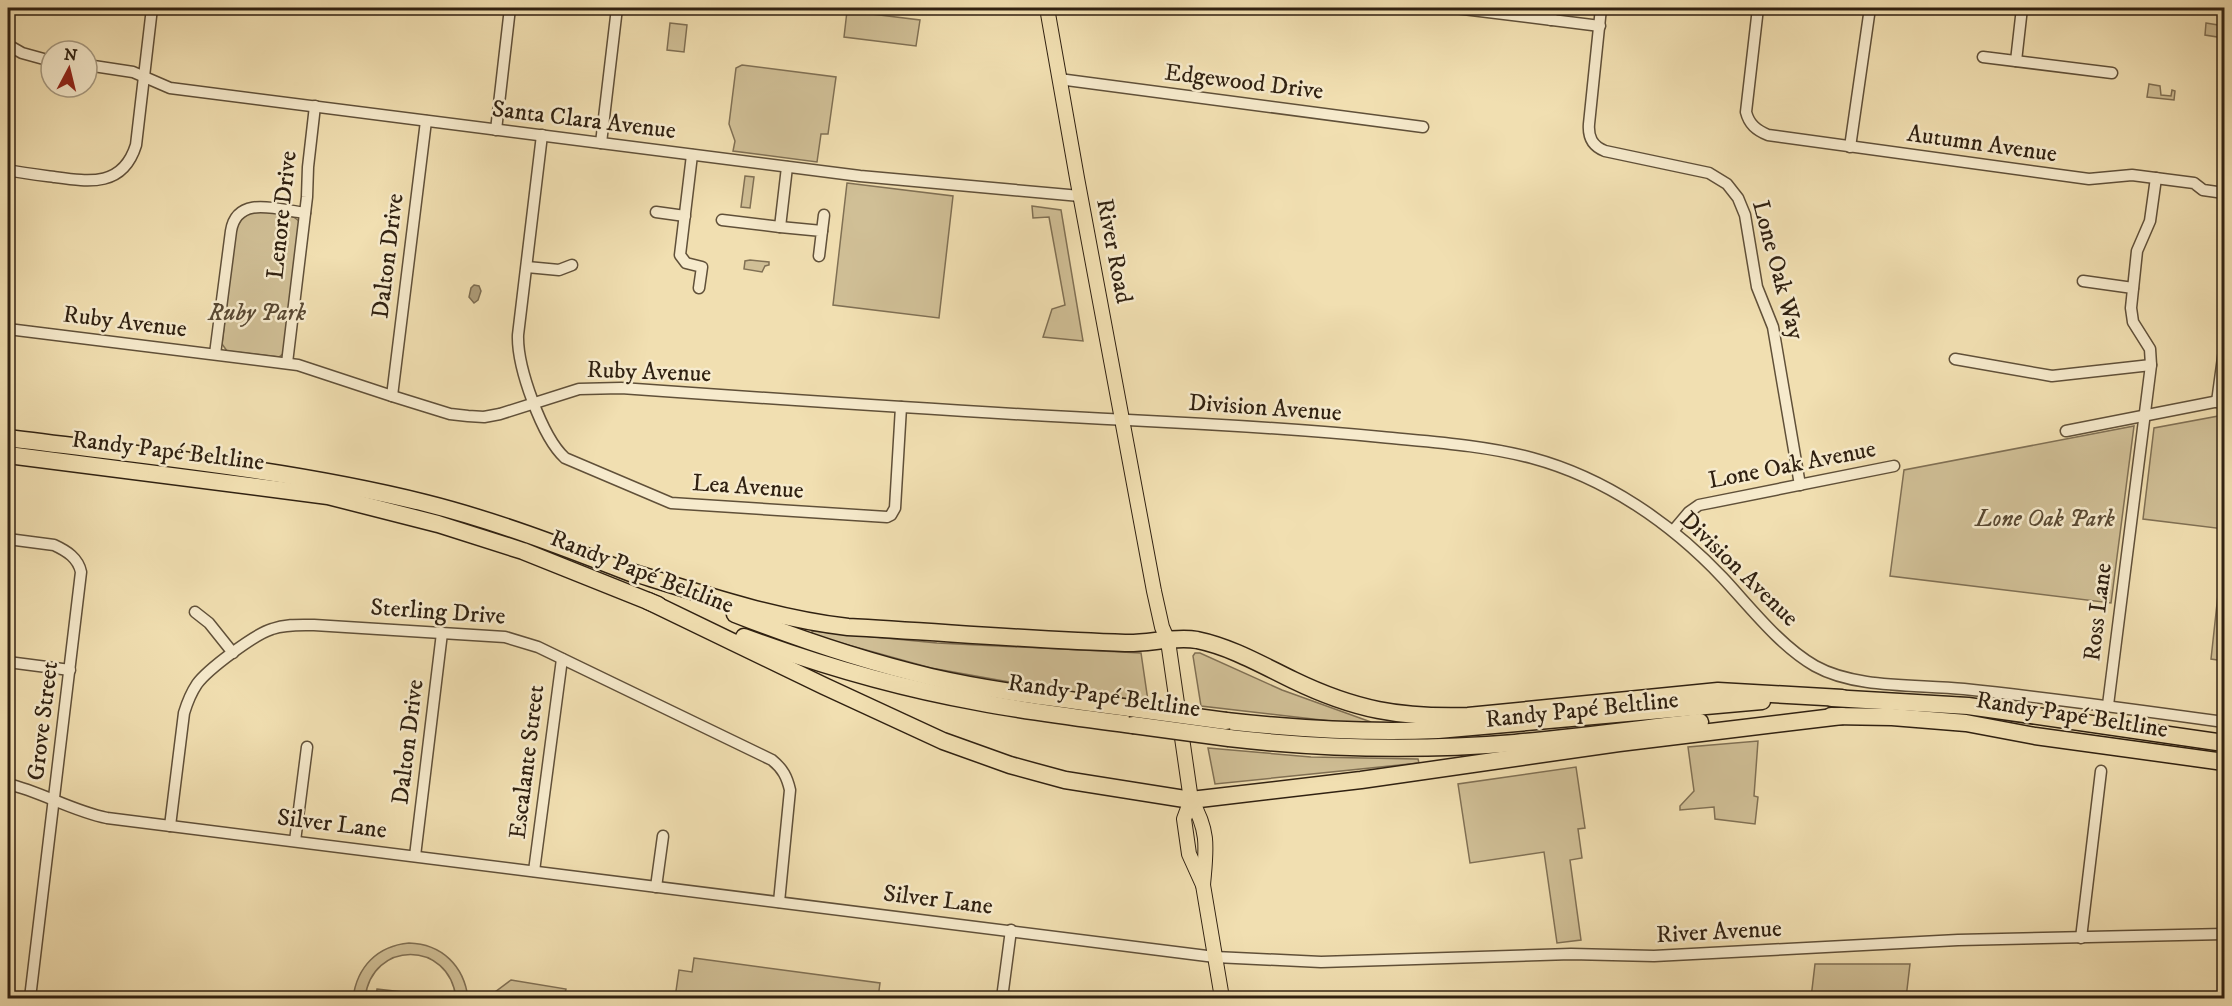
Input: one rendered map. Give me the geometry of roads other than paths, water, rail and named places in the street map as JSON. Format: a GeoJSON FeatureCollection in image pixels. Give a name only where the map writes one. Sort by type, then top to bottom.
{"type":"FeatureCollection","features":[{"type":"Feature","properties":{"kind":"highway","name":"Randy Papé Beltline"},"geometry":{"type":"LineString","coordinates":[[8,438],[147,455],[328,482],[426,503],[526,532],[791,636],[932,677],[1007,691],[1130,708],[1301,729],[1398,732],[1744,702],[1842,698],[1968,706],[2224,743]]}},
{"type":"Feature","properties":{"kind":"highway","name":"Randy Papé Beltline"},"geometry":{"type":"LineString","coordinates":[[8,455],[328,496],[438,524],[523,551],[784,652],[862,676],[978,702],[1133,726],[1314,746],[1417,748],[1515,743],[1701,722],[1781,716],[1892,717],[1966,723],[2034,736],[2224,762]]}},
{"type":"Feature","properties":{"kind":"highway"},"geometry":{"type":"LineString","coordinates":[[625,570],[774,615],[848,627],[1127,643],[1189,639],[1213,644],[1352,705],[1377,711],[1432,717],[1485,714],[1718,691],[1842,698]]}},
{"type":"Feature","properties":{"kind":"highway"},"geometry":{"type":"LineString","coordinates":[[648,601],[943,741],[1010,765],[1065,780],[1191,800],[1361,780],[1619,743],[1842,716]]}},
{"type":"Feature","properties":{"kind":"main road","name":"River Road"},"geometry":{"type":"LineString","coordinates":[[1047,8],[1080,196],[1139,503],[1153,547],[1168,613],[1170,630],[1168,641]]}},
{"type":"Feature","properties":{"kind":"main road"},"geometry":{"type":"LineString","coordinates":[[1168,641],[1191,800],[1184,819],[1189,854],[1203,885],[1222,999]]}},
{"type":"Feature","properties":{"kind":"street"},"geometry":{"type":"LineString","coordinates":[[8,170],[84,181],[103,179],[123,169],[134,153],[152,8]]}},
{"type":"Feature","properties":{"kind":"street"},"geometry":{"type":"LineString","coordinates":[[496,130],[510,8]]}},
{"type":"Feature","properties":{"kind":"street"},"geometry":{"type":"LineString","coordinates":[[601,143],[617,8]]}},
{"type":"Feature","properties":{"kind":"street"},"geometry":{"type":"LineString","coordinates":[[1455,8],[1600,26]]}},
{"type":"Feature","properties":{"kind":"street"},"geometry":{"type":"LineString","coordinates":[[1551,20],[1552,8]]}},
{"type":"Feature","properties":{"kind":"street","name":"Lone Oak Way"},"geometry":{"type":"LineString","coordinates":[[1602,8],[1589,124],[1589,133],[1593,143],[1605,151],[1709,173],[1727,184],[1741,203],[1757,287],[1773,327],[1800,485]]}},
{"type":"Feature","properties":{"kind":"street","name":"Autumn Avenue"},"geometry":{"type":"LineString","coordinates":[[1758,8],[1746,108],[1750,123],[1768,135],[2089,179],[2101,180],[2127,175],[2156,178],[2194,183],[2203,190],[2224,193]]}},
{"type":"Feature","properties":{"kind":"street"},"geometry":{"type":"LineString","coordinates":[[1850,147],[1870,8]]}},
{"type":"Feature","properties":{"kind":"street"},"geometry":{"type":"LineString","coordinates":[[2016,61],[2022,8]]}},
{"type":"Feature","properties":{"kind":"street"},"geometry":{"type":"LineString","coordinates":[[8,45],[22,53],[39,58]]}},
{"type":"Feature","properties":{"kind":"street"},"geometry":{"type":"LineString","coordinates":[[1983,57],[2112,73]]}},
{"type":"Feature","properties":{"kind":"street","name":"Santa Clara Avenue"},"geometry":{"type":"LineString","coordinates":[[99,67],[126,70],[170,88],[787,167],[922,183],[1080,196]]}},
{"type":"Feature","properties":{"kind":"street","name":"Edgewood Drive"},"geometry":{"type":"LineString","coordinates":[[1059,79],[1423,127]]}},
{"type":"Feature","properties":{"kind":"street","name":"Lenore Drive"},"geometry":{"type":"LineString","coordinates":[[287,363],[315,106]]}},
{"type":"Feature","properties":{"kind":"street","name":"Dalton Drive"},"geometry":{"type":"LineString","coordinates":[[392,396],[426,121]]}},
{"type":"Feature","properties":{"kind":"street"},"geometry":{"type":"LineString","coordinates":[[535,402],[521,367],[518,335],[542,135]]}},
{"type":"Feature","properties":{"kind":"street"},"geometry":{"type":"LineString","coordinates":[[692,155],[680,257],[688,265],[702,267],[699,288]]}},
{"type":"Feature","properties":{"kind":"street"},"geometry":{"type":"LineString","coordinates":[[780,226],[787,167]]}},
{"type":"Feature","properties":{"kind":"street"},"geometry":{"type":"LineString","coordinates":[[1954,359],[2052,376],[2151,364],[2148,344],[2132,317],[2138,247],[2151,218],[2156,178]]}},
{"type":"Feature","properties":{"kind":"street"},"geometry":{"type":"LineString","coordinates":[[215,354],[231,231],[235,217],[243,210],[255,207],[305,213]]}},
{"type":"Feature","properties":{"kind":"street"},"geometry":{"type":"LineString","coordinates":[[656,212],[685,216]]}},
{"type":"Feature","properties":{"kind":"street"},"geometry":{"type":"LineString","coordinates":[[819,256],[824,215]]}},
{"type":"Feature","properties":{"kind":"street"},"geometry":{"type":"LineString","coordinates":[[722,220],[822,231]]}},
{"type":"Feature","properties":{"kind":"street"},"geometry":{"type":"LineString","coordinates":[[526,267],[559,270],[572,265]]}},
{"type":"Feature","properties":{"kind":"street"},"geometry":{"type":"LineString","coordinates":[[2083,281],[2133,288]]}},
{"type":"Feature","properties":{"kind":"street","name":"Ruby Avenue"},"geometry":{"type":"LineString","coordinates":[[8,329],[287,363],[315,369],[450,414],[468,416],[484,417],[500,414],[579,389],[621,388],[1123,420]]}},
{"type":"Feature","properties":{"kind":"street"},"geometry":{"type":"LineString","coordinates":[[2066,431],[2221,401],[2224,350]]}},
{"type":"Feature","properties":{"kind":"street","name":"Ross Lane"},"geometry":{"type":"LineString","coordinates":[[2108,705],[2151,364]]}},
{"type":"Feature","properties":{"kind":"street","name":"Lea Avenue"},"geometry":{"type":"LineString","coordinates":[[535,402],[550,440],[565,458],[666,501],[677,504],[882,517],[891,514],[895,508],[901,407]]}},
{"type":"Feature","properties":{"kind":"street","name":"Division Avenue"},"geometry":{"type":"LineString","coordinates":[[1123,420],[1268,427],[1442,443],[1499,451],[1529,458],[1586,477],[1616,493],[1673,531],[1696,551],[1790,648],[1810,663],[1842,677],[1862,681],[1942,686],[2108,705],[2224,722]]}},
{"type":"Feature","properties":{"kind":"street","name":"Lone Oak Avenue"},"geometry":{"type":"LineString","coordinates":[[1673,531],[1689,512],[1698,506],[1894,466]]}},
{"type":"Feature","properties":{"kind":"street","name":"Grove Street"},"geometry":{"type":"LineString","coordinates":[[8,539],[54,545],[68,552],[80,567],[81,579],[30,999]]}},
{"type":"Feature","properties":{"kind":"street"},"geometry":{"type":"LineString","coordinates":[[195,612],[209,623],[233,653]]}},
{"type":"Feature","properties":{"kind":"street","name":"Sterling Drive"},"geometry":{"type":"LineString","coordinates":[[170,826],[184,713],[188,701],[203,677],[233,653],[266,632],[286,626],[314,625],[505,637],[523,641],[562,659],[772,760],[782,768],[790,790],[779,902]]}},
{"type":"Feature","properties":{"kind":"street","name":"Dalton Drive"},"geometry":{"type":"LineString","coordinates":[[415,856],[442,633]]}},
{"type":"Feature","properties":{"kind":"street","name":"Escalante Street"},"geometry":{"type":"LineString","coordinates":[[534,871],[562,659]]}},
{"type":"Feature","properties":{"kind":"street"},"geometry":{"type":"LineString","coordinates":[[8,662],[70,670]]}},
{"type":"Feature","properties":{"kind":"street"},"geometry":{"type":"LineString","coordinates":[[295,841],[307,747]]}},
{"type":"Feature","properties":{"kind":"street"},"geometry":{"type":"LineString","coordinates":[[2082,938],[2101,771]]}},
{"type":"Feature","properties":{"kind":"street","name":"Silver Lane"},"geometry":{"type":"LineString","coordinates":[[8,784],[91,815],[1215,957]]}},
{"type":"Feature","properties":{"kind":"street"},"geometry":{"type":"LineString","coordinates":[[656,887],[663,836]]}},
{"type":"Feature","properties":{"kind":"street"},"geometry":{"type":"LineString","coordinates":[[1002,999],[1011,930]]}},
{"type":"Feature","properties":{"kind":"street","name":"River Avenue"},"geometry":{"type":"LineString","coordinates":[[1215,957],[1333,962],[1571,954],[1654,956],[1958,940],[2224,934]]}},
{"type":"Feature","properties":{"kind":"park label","name":"Ruby Park"},"geometry":{"type":"Point","coordinates":[257,313]}},
{"type":"Feature","properties":{"kind":"park label","name":"Lone Oak Park"},"geometry":{"type":"Point","coordinates":[2045,519]}}]}
